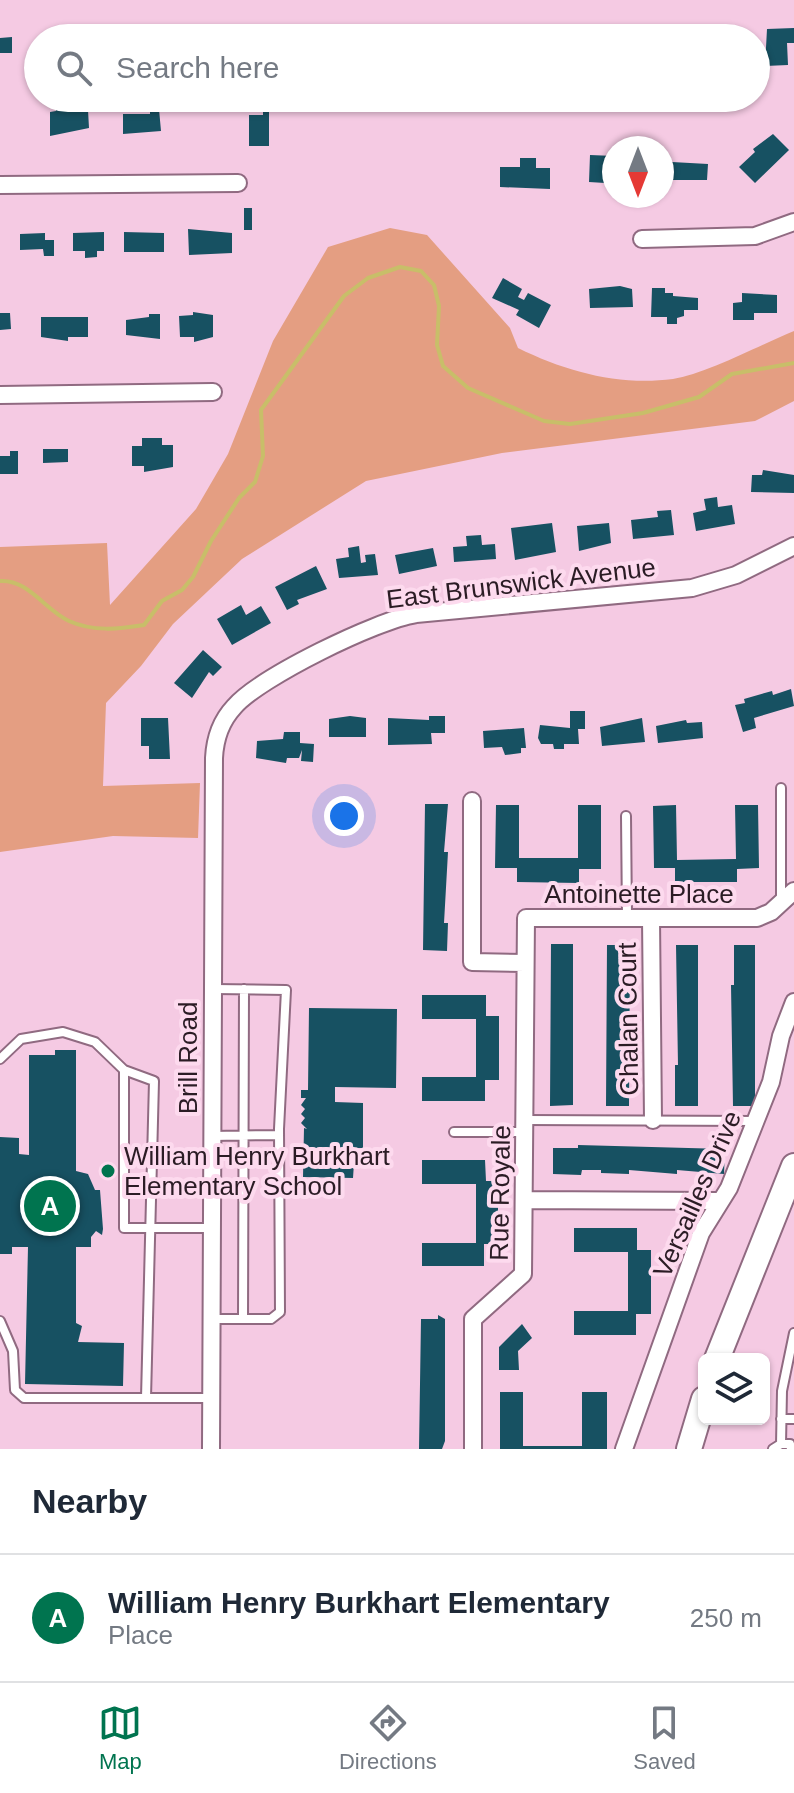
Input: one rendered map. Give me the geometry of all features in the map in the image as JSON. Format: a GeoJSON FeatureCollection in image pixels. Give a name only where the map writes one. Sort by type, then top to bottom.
{"type":"FeatureCollection","features":[{"type":"Feature","properties":{"kind":"main road"},"geometry":{"type":"LineString","coordinates":[[719,1353],[794,1166]]}},
{"type":"Feature","properties":{"kind":"main road"},"geometry":{"type":"LineString","coordinates":[[689,1449],[698,1419]]}},
{"type":"Feature","properties":{"kind":"street"},"geometry":{"type":"LineString","coordinates":[[0,185],[238,183]]}},
{"type":"Feature","properties":{"kind":"street"},"geometry":{"type":"LineString","coordinates":[[642,239],[755,236],[794,222]]}},
{"type":"Feature","properties":{"kind":"street"},"geometry":{"type":"LineString","coordinates":[[0,395],[213,392]]}},
{"type":"Feature","properties":{"kind":"street","name":"East Brunswick Avenue"},"geometry":{"type":"LineString","coordinates":[[214,812],[216,739],[229,713],[252,692],[363,630],[416,614],[692,588],[736,575],[794,546]]}},
{"type":"Feature","properties":{"kind":"street"},"geometry":{"type":"LineString","coordinates":[[472,801],[472,962],[525,963]]}},
{"type":"Feature","properties":{"kind":"street","name":"Brill Road"},"geometry":{"type":"LineString","coordinates":[[211,1449],[214,812]]}},
{"type":"Feature","properties":{"kind":"street","name":"Antoinette Place"},"geometry":{"type":"LineString","coordinates":[[525,963],[526,918],[757,918],[788,897]]}},
{"type":"Feature","properties":{"kind":"street","name":"Chalan Court"},"geometry":{"type":"LineString","coordinates":[[651,918],[653,1120]]}},
{"type":"Feature","properties":{"kind":"street","name":"Rue Royale"},"geometry":{"type":"LineString","coordinates":[[473,1449],[473,1319],[523,1274],[525,963]]}},
{"type":"Feature","properties":{"kind":"street","name":"Versailles Drive"},"geometry":{"type":"LineString","coordinates":[[624,1449],[701,1233],[717,1201],[729,1188],[756,1121],[794,1002]]}},
{"type":"Feature","properties":{"kind":"street"},"geometry":{"type":"LineString","coordinates":[[524,1200],[717,1201]]}},
{"type":"Feature","properties":{"kind":"lane"},"geometry":{"type":"LineString","coordinates":[[781,788],[788,897]]}},
{"type":"Feature","properties":{"kind":"lane"},"geometry":{"type":"LineString","coordinates":[[626,816],[627,918]]}},
{"type":"Feature","properties":{"kind":"lane"},"geometry":{"type":"LineString","coordinates":[[211,1319],[271,1319],[280,1312],[279,1135],[286,990],[213,989]]}},
{"type":"Feature","properties":{"kind":"lane"},"geometry":{"type":"LineString","coordinates":[[243,1319],[244,989]]}},
{"type":"Feature","properties":{"kind":"lane"},"geometry":{"type":"LineString","coordinates":[[0,1059],[21,1039],[63,1032],[95,1042],[124,1070],[154,1081],[146,1398]]}},
{"type":"Feature","properties":{"kind":"lane"},"geometry":{"type":"LineString","coordinates":[[124,1070],[124,1228],[212,1228]]}},
{"type":"Feature","properties":{"kind":"lane"},"geometry":{"type":"LineString","coordinates":[[454,1132],[653,1120],[756,1121]]}},
{"type":"Feature","properties":{"kind":"lane"},"geometry":{"type":"LineString","coordinates":[[212,1136],[279,1135]]}},
{"type":"Feature","properties":{"kind":"lane"},"geometry":{"type":"LineString","coordinates":[[0,1321],[13,1351],[15,1390],[24,1398],[211,1398]]}},
{"type":"Feature","properties":{"kind":"lane"},"geometry":{"type":"LineString","coordinates":[[791,1449],[790,1444],[777,1446],[782,1391],[794,1333]]}},
{"type":"Feature","properties":{"kind":"lane"},"geometry":{"type":"LineString","coordinates":[[782,1391],[794,1391]]}},
{"type":"Feature","properties":{"kind":"lane"},"geometry":{"type":"LineString","coordinates":[[781,1419],[794,1419]]}},
{"type":"Feature","properties":{"kind":"shaded area"},"geometry":{"type":"Polygon","coordinates":[[[390,228],[427,235],[510,328],[518,348],[574,370],[613,379],[673,379],[717,365],[794,331],[794,401],[755,421],[502,453],[366,481],[242,559],[173,624],[141,666],[106,703],[103,786],[200,783],[198,838],[113,836],[0,852],[0,547],[107,543],[110,605],[196,509],[228,454],[273,341],[328,247],[390,228]]]}},
{"type":"Feature","properties":{"kind":"building"},"geometry":{"type":"Polygon","coordinates":[[[794,28],[794,43],[787,43],[788,65],[770,66],[770,29],[794,28]]]}},
{"type":"Feature","properties":{"kind":"building"},"geometry":{"type":"Polygon","coordinates":[[[12,37],[12,53],[0,53],[0,38],[12,37]]]}},
{"type":"Feature","properties":{"kind":"building"},"geometry":{"type":"Polygon","coordinates":[[[50,112],[88,112],[89,128],[50,136],[50,112]]]}},
{"type":"Feature","properties":{"kind":"building"},"geometry":{"type":"Polygon","coordinates":[[[159,112],[161,131],[123,134],[123,114],[159,112]]]}},
{"type":"Feature","properties":{"kind":"building"},"geometry":{"type":"Polygon","coordinates":[[[263,112],[269,112],[269,146],[249,146],[249,115],[263,115],[263,112]]]}},
{"type":"Feature","properties":{"kind":"building"},"geometry":{"type":"Polygon","coordinates":[[[773,134],[789,150],[755,183],[739,167],[755,152],[753,149],[773,134]]]}},
{"type":"Feature","properties":{"kind":"building"},"geometry":{"type":"Polygon","coordinates":[[[590,155],[602,156],[602,183],[589,182],[590,155]]]}},
{"type":"Feature","properties":{"kind":"building"},"geometry":{"type":"Polygon","coordinates":[[[520,158],[536,158],[536,168],[550,168],[550,189],[500,187],[500,167],[520,167],[520,158]]]}},
{"type":"Feature","properties":{"kind":"building"},"geometry":{"type":"Polygon","coordinates":[[[674,162],[708,164],[707,180],[674,180],[674,162]]]}},
{"type":"Feature","properties":{"kind":"building"},"geometry":{"type":"Polygon","coordinates":[[[244,208],[252,208],[252,230],[244,230],[244,208]]]}},
{"type":"Feature","properties":{"kind":"building"},"geometry":{"type":"Polygon","coordinates":[[[188,229],[232,233],[232,253],[189,255],[188,229]]]}},
{"type":"Feature","properties":{"kind":"building"},"geometry":{"type":"Polygon","coordinates":[[[104,232],[104,251],[97,251],[97,257],[85,258],[85,251],[73,251],[73,233],[104,232]]]}},
{"type":"Feature","properties":{"kind":"building"},"geometry":{"type":"Polygon","coordinates":[[[124,232],[164,233],[164,252],[124,252],[124,232]]]}},
{"type":"Feature","properties":{"kind":"building"},"geometry":{"type":"Polygon","coordinates":[[[45,233],[45,240],[54,240],[54,256],[44,256],[43,249],[20,250],[20,234],[45,233]]]}},
{"type":"Feature","properties":{"kind":"building"},"geometry":{"type":"Polygon","coordinates":[[[503,278],[522,289],[518,297],[524,300],[528,293],[551,305],[539,328],[516,315],[519,310],[492,298],[503,278]]]}},
{"type":"Feature","properties":{"kind":"building"},"geometry":{"type":"Polygon","coordinates":[[[620,286],[632,289],[633,307],[590,308],[589,289],[620,286]]]}},
{"type":"Feature","properties":{"kind":"building"},"geometry":{"type":"Polygon","coordinates":[[[652,288],[665,288],[665,293],[673,293],[673,296],[698,298],[698,310],[684,310],[684,316],[677,318],[677,324],[667,324],[667,317],[651,317],[652,288]]]}},
{"type":"Feature","properties":{"kind":"building"},"geometry":{"type":"Polygon","coordinates":[[[742,293],[777,295],[777,313],[754,313],[754,320],[733,320],[733,303],[742,302],[742,293]]]}},
{"type":"Feature","properties":{"kind":"building"},"geometry":{"type":"Polygon","coordinates":[[[193,312],[213,315],[213,337],[194,342],[194,337],[180,337],[179,316],[193,315],[193,312]]]}},
{"type":"Feature","properties":{"kind":"building"},"geometry":{"type":"Polygon","coordinates":[[[0,313],[10,313],[11,329],[0,330],[0,313]]]}},
{"type":"Feature","properties":{"kind":"building"},"geometry":{"type":"Polygon","coordinates":[[[149,314],[160,314],[160,339],[126,335],[126,320],[149,317],[149,314]]]}},
{"type":"Feature","properties":{"kind":"building"},"geometry":{"type":"Polygon","coordinates":[[[41,317],[88,317],[88,337],[68,337],[68,341],[41,337],[41,317]]]}},
{"type":"Feature","properties":{"kind":"building"},"geometry":{"type":"Polygon","coordinates":[[[142,438],[162,438],[162,445],[173,445],[173,467],[144,472],[144,466],[132,466],[132,446],[142,446],[142,438]]]}},
{"type":"Feature","properties":{"kind":"building"},"geometry":{"type":"Polygon","coordinates":[[[43,449],[68,449],[68,462],[43,463],[43,449]]]}},
{"type":"Feature","properties":{"kind":"building"},"geometry":{"type":"Polygon","coordinates":[[[10,451],[18,451],[18,474],[0,474],[0,456],[10,456],[10,451]]]}},
{"type":"Feature","properties":{"kind":"building"},"geometry":{"type":"Polygon","coordinates":[[[763,470],[794,475],[794,493],[751,492],[752,475],[762,475],[763,470]]]}},
{"type":"Feature","properties":{"kind":"building"},"geometry":{"type":"Polygon","coordinates":[[[717,497],[718,507],[732,505],[735,524],[696,531],[693,513],[706,510],[704,499],[717,497]]]}},
{"type":"Feature","properties":{"kind":"building"},"geometry":{"type":"Polygon","coordinates":[[[671,510],[674,535],[633,539],[631,520],[658,517],[657,511],[671,510]]]}},
{"type":"Feature","properties":{"kind":"building"},"geometry":{"type":"Polygon","coordinates":[[[552,523],[556,552],[515,560],[511,528],[552,523]]]}},
{"type":"Feature","properties":{"kind":"building"},"geometry":{"type":"Polygon","coordinates":[[[609,523],[611,543],[579,551],[577,526],[609,523]]]}},
{"type":"Feature","properties":{"kind":"building"},"geometry":{"type":"Polygon","coordinates":[[[481,535],[482,545],[495,544],[496,559],[454,562],[453,547],[467,546],[466,536],[481,535]]]}},
{"type":"Feature","properties":{"kind":"building"},"geometry":{"type":"Polygon","coordinates":[[[359,546],[361,563],[366,562],[365,555],[375,554],[378,575],[339,578],[336,559],[349,557],[348,548],[359,546]]]}},
{"type":"Feature","properties":{"kind":"building"},"geometry":{"type":"Polygon","coordinates":[[[433,548],[437,566],[399,574],[395,555],[433,548]]]}},
{"type":"Feature","properties":{"kind":"building"},"geometry":{"type":"Polygon","coordinates":[[[316,566],[327,589],[297,600],[299,604],[287,610],[275,587],[316,566]]]}},
{"type":"Feature","properties":{"kind":"building"},"geometry":{"type":"Polygon","coordinates":[[[241,605],[246,615],[261,606],[271,623],[232,645],[217,619],[241,605]]]}},
{"type":"Feature","properties":{"kind":"building"},"geometry":{"type":"Polygon","coordinates":[[[203,650],[222,667],[213,676],[209,672],[192,698],[174,683],[203,650]]]}},
{"type":"Feature","properties":{"kind":"building"},"geometry":{"type":"Polygon","coordinates":[[[791,689],[794,706],[754,718],[756,728],[743,732],[735,705],[745,703],[744,699],[772,691],[773,695],[791,689]]]}},
{"type":"Feature","properties":{"kind":"building"},"geometry":{"type":"Polygon","coordinates":[[[570,711],[585,711],[585,729],[578,729],[579,744],[564,744],[564,749],[554,749],[553,744],[541,744],[538,738],[540,725],[570,728],[570,711]]]}},
{"type":"Feature","properties":{"kind":"building"},"geometry":{"type":"Polygon","coordinates":[[[350,716],[366,718],[366,737],[329,737],[329,719],[350,716]]]}},
{"type":"Feature","properties":{"kind":"building"},"geometry":{"type":"Polygon","coordinates":[[[429,716],[445,716],[445,733],[431,733],[432,744],[388,745],[388,718],[429,720],[429,716]]]}},
{"type":"Feature","properties":{"kind":"building"},"geometry":{"type":"Polygon","coordinates":[[[141,718],[168,718],[170,759],[149,759],[149,746],[141,746],[141,718]]]}},
{"type":"Feature","properties":{"kind":"building"},"geometry":{"type":"Polygon","coordinates":[[[642,718],[645,742],[602,746],[600,727],[642,718]]]}},
{"type":"Feature","properties":{"kind":"building"},"geometry":{"type":"Polygon","coordinates":[[[686,720],[687,723],[702,722],[703,738],[658,743],[656,726],[686,720]]]}},
{"type":"Feature","properties":{"kind":"building"},"geometry":{"type":"Polygon","coordinates":[[[524,728],[526,748],[521,748],[521,753],[505,755],[502,747],[484,748],[483,731],[524,728]]]}},
{"type":"Feature","properties":{"kind":"building"},"geometry":{"type":"Polygon","coordinates":[[[284,732],[300,732],[300,743],[314,744],[313,762],[301,761],[302,750],[299,758],[287,758],[286,763],[256,758],[257,741],[283,739],[284,732]]]}},
{"type":"Feature","properties":{"kind":"building"},"geometry":{"type":"Polygon","coordinates":[[[425,804],[448,804],[444,852],[448,852],[444,923],[448,923],[447,951],[423,950],[425,804]]]}},
{"type":"Feature","properties":{"kind":"building"},"geometry":{"type":"Polygon","coordinates":[[[496,805],[519,805],[519,858],[578,858],[578,805],[601,805],[601,869],[579,869],[579,883],[517,882],[517,868],[495,868],[496,805]]]}},
{"type":"Feature","properties":{"kind":"building"},"geometry":{"type":"Polygon","coordinates":[[[676,805],[677,860],[736,859],[735,805],[758,805],[759,868],[737,869],[737,882],[675,882],[675,868],[654,868],[653,806],[676,805]]]}},
{"type":"Feature","properties":{"kind":"building"},"geometry":{"type":"Polygon","coordinates":[[[551,944],[573,944],[573,1105],[550,1106],[551,944]]]}},
{"type":"Feature","properties":{"kind":"building"},"geometry":{"type":"Polygon","coordinates":[[[607,945],[630,945],[629,1106],[606,1106],[607,945]]]}},
{"type":"Feature","properties":{"kind":"building"},"geometry":{"type":"Polygon","coordinates":[[[676,945],[698,945],[698,1106],[675,1106],[675,1065],[678,1065],[676,945]]]}},
{"type":"Feature","properties":{"kind":"building"},"geometry":{"type":"Polygon","coordinates":[[[734,945],[755,945],[755,1106],[733,1106],[731,985],[734,985],[734,945]]]}},
{"type":"Feature","properties":{"kind":"building"},"geometry":{"type":"Polygon","coordinates":[[[422,995],[486,995],[486,1016],[499,1016],[499,1080],[485,1080],[485,1101],[422,1101],[422,1077],[476,1077],[476,1019],[422,1019],[422,995]]]}},
{"type":"Feature","properties":{"kind":"building"},"geometry":{"type":"Polygon","coordinates":[[[309,1008],[397,1009],[396,1088],[335,1087],[335,1102],[363,1103],[363,1148],[355,1148],[353,1178],[303,1177],[304,1128],[307,1129],[301,1123],[305,1118],[301,1114],[305,1109],[301,1105],[306,1098],[301,1098],[301,1090],[308,1090],[309,1008]]]}},
{"type":"Feature","properties":{"kind":"building"},"geometry":{"type":"Polygon","coordinates":[[[55,1050],[76,1050],[76,1171],[88,1174],[95,1190],[100,1190],[102,1235],[96,1231],[91,1237],[91,1247],[76,1247],[76,1323],[82,1326],[78,1342],[124,1343],[123,1386],[25,1384],[28,1247],[12,1247],[12,1254],[0,1254],[0,1137],[19,1138],[19,1154],[29,1155],[29,1055],[55,1055],[55,1050]]]}},
{"type":"Feature","properties":{"kind":"building"},"geometry":{"type":"Polygon","coordinates":[[[578,1145],[725,1149],[724,1174],[629,1170],[629,1174],[582,1170],[581,1175],[553,1174],[553,1148],[578,1148],[578,1145]]]}},
{"type":"Feature","properties":{"kind":"building"},"geometry":{"type":"Polygon","coordinates":[[[422,1160],[485,1160],[486,1181],[498,1181],[498,1244],[484,1244],[484,1266],[422,1266],[422,1243],[476,1243],[476,1184],[422,1184],[422,1160]]]}},
{"type":"Feature","properties":{"kind":"building"},"geometry":{"type":"Polygon","coordinates":[[[574,1228],[637,1228],[637,1250],[651,1250],[651,1314],[636,1314],[636,1335],[574,1335],[574,1311],[628,1311],[628,1252],[574,1252],[574,1228]]]}},
{"type":"Feature","properties":{"kind":"building"},"geometry":{"type":"Polygon","coordinates":[[[438,1315],[445,1319],[445,1441],[442,1449],[419,1449],[421,1319],[438,1319],[438,1315]]]}},
{"type":"Feature","properties":{"kind":"building"},"geometry":{"type":"Polygon","coordinates":[[[522,1324],[532,1338],[518,1351],[519,1370],[499,1370],[499,1347],[522,1324]]]}},
{"type":"Feature","properties":{"kind":"building"},"geometry":{"type":"Polygon","coordinates":[[[500,1392],[523,1392],[523,1446],[582,1446],[582,1392],[607,1392],[607,1449],[500,1449],[500,1392]]]}},
{"type":"Feature","properties":{"kind":"waterway"},"geometry":{"type":"LineString","coordinates":[[0,581],[19,585],[60,616],[87,627],[106,629],[144,625],[162,601],[182,590],[193,577],[211,541],[239,498],[255,482],[263,456],[261,410],[344,296],[368,278],[400,267],[421,271],[434,285],[439,306],[437,345],[443,366],[468,388],[544,421],[570,424],[643,413],[699,397],[732,374],[794,363]]}},
{"type":"Feature","properties":{"kind":"place","name":"William Henry Burkhart Elementary School"},"geometry":{"type":"Point","coordinates":[108,1171]}},
{"type":"Feature","properties":{"kind":"place","name":"William Henry Burkhart Elementary"},"geometry":{"type":"Point","coordinates":[50,1206]}}]}
